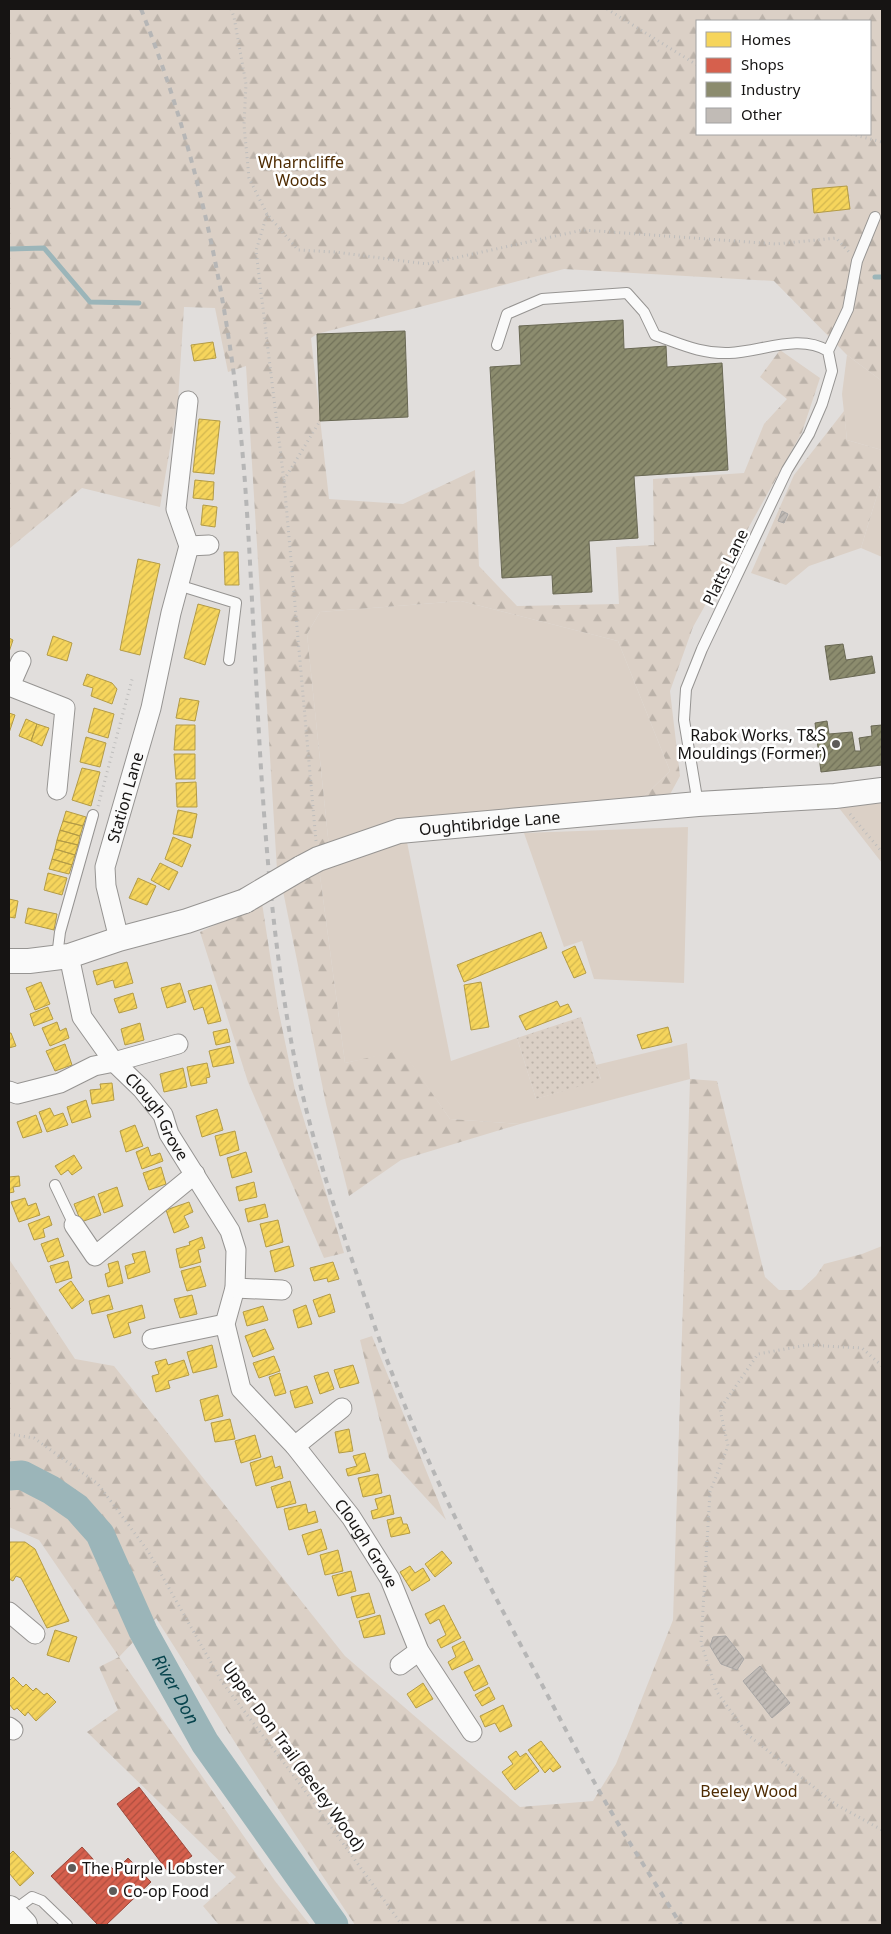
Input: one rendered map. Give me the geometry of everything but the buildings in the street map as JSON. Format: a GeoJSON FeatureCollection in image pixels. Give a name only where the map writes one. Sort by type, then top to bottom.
{"type":"FeatureCollection","features":[{"type":"Feature","properties":{"kind":"street"},"geometry":{"type":"LineString","coordinates":[[188,401],[176,509],[189,546],[209,544]]}},
{"type":"Feature","properties":{"kind":"street","name":"Station Lane"},"geometry":{"type":"LineString","coordinates":[[119,939],[106,886],[105,867],[151,708],[178,586],[189,546]]}},
{"type":"Feature","properties":{"kind":"street"},"geometry":{"type":"LineString","coordinates":[[21,661],[10,686],[65,708],[57,790]]}},
{"type":"Feature","properties":{"kind":"street","name":"Oughtibridge Lane"},"geometry":{"type":"LineString","coordinates":[[119,939],[187,921],[245,901],[310,864],[399,831],[698,804],[835,796],[882,790]]}},
{"type":"Feature","properties":{"kind":"street"},"geometry":{"type":"LineString","coordinates":[[9,961],[29,961],[62,956],[119,939]]}},
{"type":"Feature","properties":{"kind":"street","name":"Clough Grove"},"geometry":{"type":"LineString","coordinates":[[62,956],[82,1017],[114,1062],[142,1089],[162,1115],[169,1134],[230,1231],[236,1250],[235,1288],[225,1324],[241,1389],[295,1446],[352,1517],[390,1579],[419,1651],[472,1732]]}},
{"type":"Feature","properties":{"kind":"street","name":"Clough Grove"},"geometry":{"type":"LineString","coordinates":[[9,1091],[17,1094],[60,1083],[94,1066],[178,1044]]}},
{"type":"Feature","properties":{"kind":"street","name":"Clough Grove"},"geometry":{"type":"LineString","coordinates":[[74,1225],[95,1256],[195,1174]]}},
{"type":"Feature","properties":{"kind":"street"},"geometry":{"type":"LineString","coordinates":[[235,1288],[282,1290]]}},
{"type":"Feature","properties":{"kind":"street"},"geometry":{"type":"LineString","coordinates":[[152,1339],[225,1324]]}},
{"type":"Feature","properties":{"kind":"street"},"geometry":{"type":"LineString","coordinates":[[295,1446],[342,1408]]}},
{"type":"Feature","properties":{"kind":"street"},"geometry":{"type":"LineString","coordinates":[[9,1612],[35,1634]]}},
{"type":"Feature","properties":{"kind":"street"},"geometry":{"type":"LineString","coordinates":[[400,1665],[419,1651]]}},
{"type":"Feature","properties":{"kind":"lane"},"geometry":{"type":"LineString","coordinates":[[497,345],[507,314],[542,299],[627,293],[644,312],[654,335],[702,352],[731,353],[799,343],[828,351],[848,309],[857,261],[875,217]]}},
{"type":"Feature","properties":{"kind":"lane","name":"Platts Lane"},"geometry":{"type":"LineString","coordinates":[[698,804],[684,720],[686,689],[702,649],[788,470],[812,427],[822,404],[832,371],[828,351]]}},
{"type":"Feature","properties":{"kind":"lane"},"geometry":{"type":"LineString","coordinates":[[178,586],[236,603],[229,660]]}},
{"type":"Feature","properties":{"kind":"lane"},"geometry":{"type":"LineString","coordinates":[[62,956],[60,932],[93,815]]}},
{"type":"Feature","properties":{"kind":"lane"},"geometry":{"type":"LineString","coordinates":[[55,1186],[74,1225]]}},
{"type":"Feature","properties":{"kind":"lane"},"geometry":{"type":"LineString","coordinates":[[13,1916],[32,1897],[42,1901],[67,1925]]}},
{"type":"Feature","properties":{"kind":"path"},"geometry":{"type":"LineString","coordinates":[[231,9],[246,84],[244,125],[249,178],[267,214],[298,250],[335,252],[427,264],[583,230],[776,244],[836,238],[857,261]]}},
{"type":"Feature","properties":{"kind":"path"},"geometry":{"type":"LineString","coordinates":[[607,9],[696,64]]}},
{"type":"Feature","properties":{"kind":"path"},"geometry":{"type":"LineString","coordinates":[[855,135],[882,142]]}},
{"type":"Feature","properties":{"kind":"path"},"geometry":{"type":"LineString","coordinates":[[267,214],[256,251],[284,481],[310,864]]}},
{"type":"Feature","properties":{"kind":"path"},"geometry":{"type":"LineString","coordinates":[[284,481],[320,421]]}},
{"type":"Feature","properties":{"kind":"path"},"geometry":{"type":"LineString","coordinates":[[93,815],[98,806],[133,676]]}},
{"type":"Feature","properties":{"kind":"path"},"geometry":{"type":"LineString","coordinates":[[835,796],[882,852]]}},
{"type":"Feature","properties":{"kind":"path"},"geometry":{"type":"LineString","coordinates":[[882,1366],[862,1348],[807,1345],[758,1354],[720,1409],[728,1446],[710,1492],[701,1643],[716,1692],[748,1735],[835,1804],[882,1830]]}},
{"type":"Feature","properties":{"kind":"path","name":"Upper Don Trail (Beeley Wood)"},"geometry":{"type":"LineString","coordinates":[[9,1434],[34,1438],[98,1484],[148,1551],[222,1682],[304,1788],[321,1815],[402,1925]]}},
{"type":"Feature","properties":{"kind":"green space","name":"Wharncliffe Woods"},"geometry":{"type":"Polygon","coordinates":[[[9,9],[882,9],[882,381],[847,355],[774,281],[564,269],[317,334],[311,338],[329,499],[403,504],[475,470],[479,566],[517,606],[619,604],[616,547],[654,545],[653,479],[744,473],[764,424],[787,399],[760,377],[780,350],[820,378],[802,432],[693,627],[670,691],[680,776],[668,798],[637,803],[670,771],[618,641],[461,601],[320,612],[307,634],[329,847],[277,870],[246,366],[228,372],[215,308],[184,307],[178,401],[160,507],[82,488],[9,549],[9,9]]]}},
{"type":"Feature","properties":{"kind":"green space"},"geometry":{"type":"Polygon","coordinates":[[[847,355],[882,381],[882,450],[847,440],[842,394],[847,355]]]}},
{"type":"Feature","properties":{"kind":"green space"},"geometry":{"type":"Polygon","coordinates":[[[844,411],[847,440],[882,450],[882,479],[861,548],[809,566],[786,585],[751,573],[794,475],[844,411]]]}},
{"type":"Feature","properties":{"kind":"green space"},"geometry":{"type":"Polygon","coordinates":[[[882,479],[882,557],[861,548],[882,479]]]}},
{"type":"Feature","properties":{"kind":"green space"},"geometry":{"type":"Polygon","coordinates":[[[461,601],[618,641],[670,771],[637,803],[329,847],[307,634],[320,612],[461,601]]]}},
{"type":"Feature","properties":{"kind":"green space"},"geometry":{"type":"Polygon","coordinates":[[[882,803],[882,863],[839,808],[882,803]]]}},
{"type":"Feature","properties":{"kind":"green space"},"geometry":{"type":"Polygon","coordinates":[[[688,827],[684,983],[594,979],[582,941],[564,947],[524,833],[688,827]]]}},
{"type":"Feature","properties":{"kind":"green space"},"geometry":{"type":"Polygon","coordinates":[[[406,837],[451,1061],[517,1038],[536,1099],[601,1079],[596,1065],[687,1043],[690,1079],[520,1124],[450,1119],[402,1051],[345,1063],[319,868],[406,837]]]}},
{"type":"Feature","properties":{"kind":"green space"},"geometry":{"type":"Polygon","coordinates":[[[319,868],[345,1063],[402,1050],[450,1119],[520,1124],[401,1160],[349,1196],[326,1104],[283,891],[319,868]]]}},
{"type":"Feature","properties":{"kind":"green space"},"geometry":{"type":"Polygon","coordinates":[[[262,903],[278,1008],[295,1090],[344,1253],[324,1258],[248,1082],[200,932],[262,903]]]}},
{"type":"Feature","properties":{"kind":"green space"},"geometry":{"type":"Polygon","coordinates":[[[581,1017],[601,1080],[536,1099],[517,1038],[581,1017]]]}},
{"type":"Feature","properties":{"kind":"green space","name":"Beeley Wood"},"geometry":{"type":"Polygon","coordinates":[[[690,1079],[717,1081],[765,1277],[779,1290],[801,1290],[816,1276],[824,1264],[862,1254],[882,1246],[882,1925],[355,1925],[250,1766],[156,1618],[119,1657],[39,1540],[9,1527],[9,1259],[75,1359],[114,1366],[345,1656],[520,1807],[593,1801],[616,1764],[673,1620],[690,1079]]]}},
{"type":"Feature","properties":{"kind":"green space"},"geometry":{"type":"Polygon","coordinates":[[[372,1336],[446,1520],[389,1458],[360,1340],[372,1336]]]}},
{"type":"Feature","properties":{"kind":"green space"},"geometry":{"type":"Polygon","coordinates":[[[119,1657],[275,1881],[310,1925],[219,1925],[203,1906],[236,1877],[87,1732],[118,1710],[99,1667],[119,1657]]]}},
{"type":"Feature","properties":{"kind":"waterway"},"geometry":{"type":"LineString","coordinates":[[9,249],[44,248],[90,302],[139,303]]}},
{"type":"Feature","properties":{"kind":"waterway"},"geometry":{"type":"LineString","coordinates":[[875,277],[882,277]]}},
{"type":"Feature","properties":{"kind":"waterway","name":"River Don"},"geometry":{"type":"LineString","coordinates":[[9,1476],[22,1475],[51,1490],[77,1508],[100,1534],[143,1631],[205,1743],[334,1925]]}},
{"type":"Feature","properties":{"kind":"railway"},"geometry":{"type":"LineString","coordinates":[[141,9],[181,124],[197,182],[223,301],[240,422],[245,483],[260,756],[271,893],[289,1029],[300,1086],[315,1142],[364,1297],[404,1404],[439,1483],[495,1597],[588,1770],[617,1822],[681,1925]]}},
{"type":"Feature","properties":{"kind":"place","name":"Rabok Works, T&S Mouldings (Former)"},"geometry":{"type":"Point","coordinates":[836,744]}},
{"type":"Feature","properties":{"kind":"place","name":"The Purple Lobster"},"geometry":{"type":"Point","coordinates":[72,1868]}},
{"type":"Feature","properties":{"kind":"place","name":"Co-op Food"},"geometry":{"type":"Point","coordinates":[113,1891]}}]}
